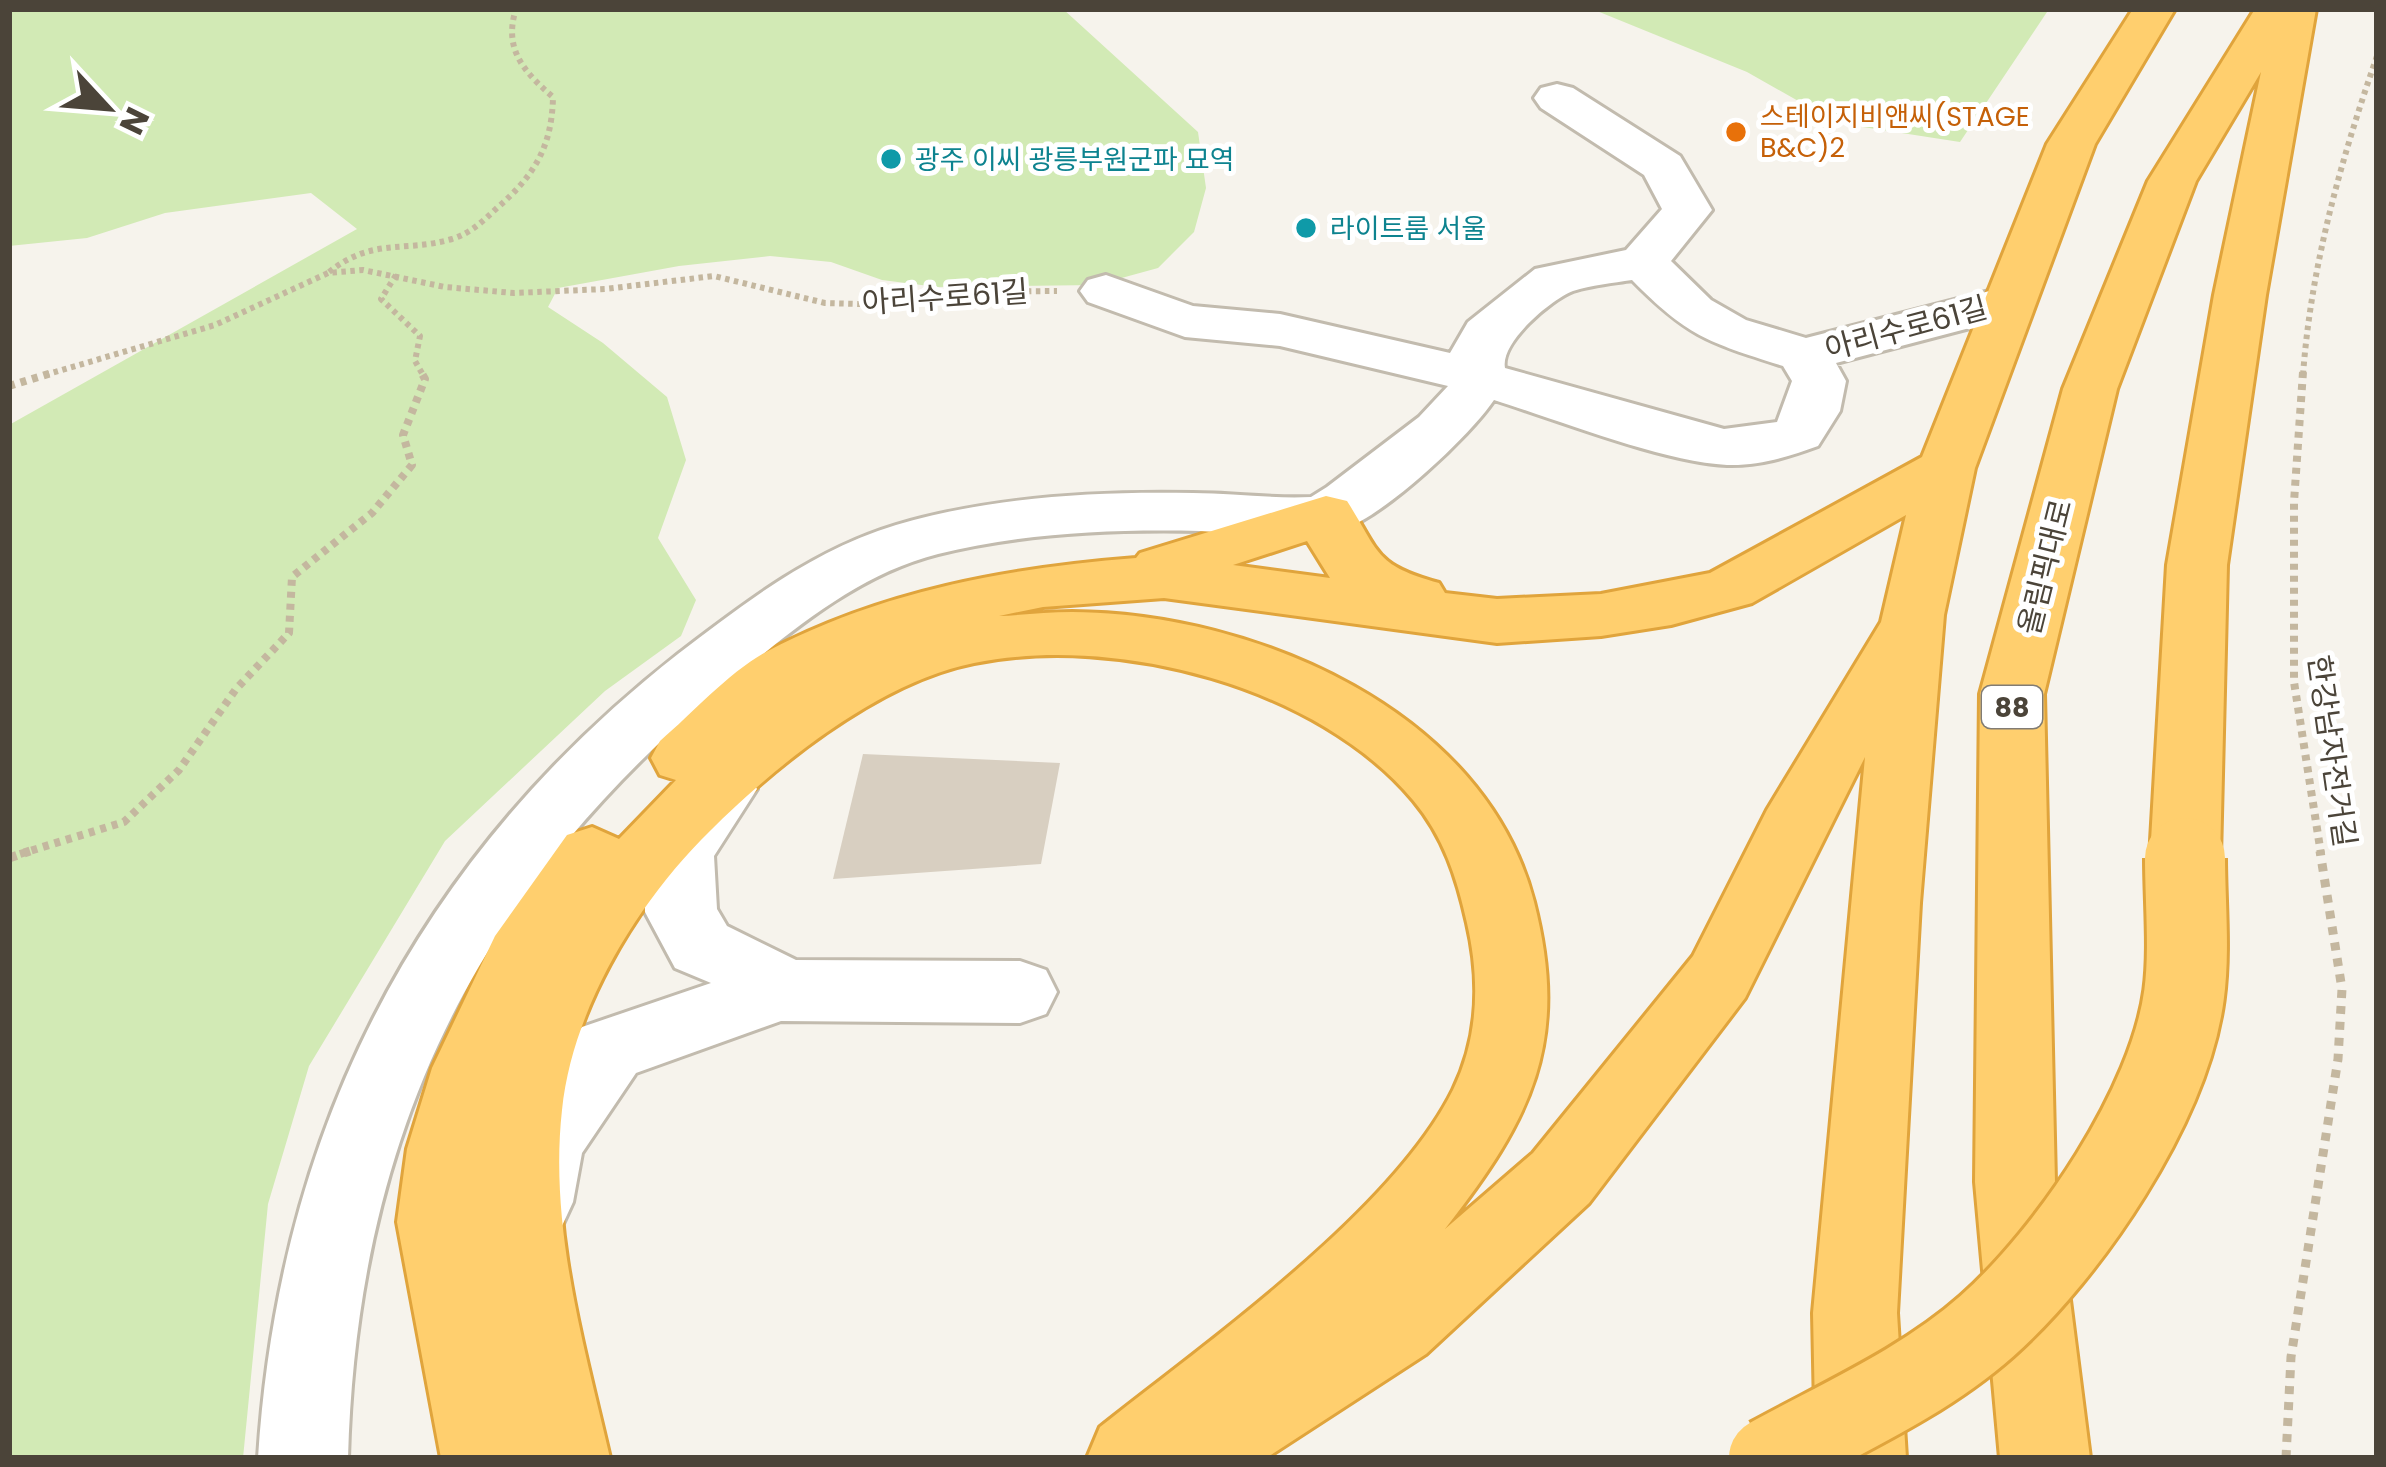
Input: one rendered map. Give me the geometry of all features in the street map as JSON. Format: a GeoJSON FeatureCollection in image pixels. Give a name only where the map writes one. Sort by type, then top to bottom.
{"type":"FeatureCollection","features":[{"type":"Feature","properties":{"kind":"highway"},"geometry":{"type":"LineString","coordinates":[[1796,1457],[1855,1313],[1884,903],[1912,615],[1946,468],[2071,144],[2154,9]]}},
{"type":"Feature","properties":{"kind":"highway","name":"올림픽대로"},"geometry":{"type":"LineString","coordinates":[[2045,1458],[2015,1182],[2012,694],[2090,389],[2172,182],[2276,9]]}},
{"type":"Feature","properties":{"kind":"highway"},"geometry":{"type":"LineString","coordinates":[[1796,1457],[1987,1326],[2081,1222],[2150,1107],[2184,996],[2197,565],[2240,295],[2295,9]]}},
{"type":"Feature","properties":{"kind":"highway"},"geometry":{"type":"LineString","coordinates":[[485,1458],[438,1222],[447,1149],[470,1068],[521,957],[600,842],[695,747],[785,670],[912,614],[1043,586],[1116,580],[1164,577],[1514,620],[1624,611],[1730,588],[1946,468]]}},
{"type":"Feature","properties":{"kind":"highway"},"geometry":{"type":"LineString","coordinates":[[1116,580],[1326,515],[1340,555],[1354,572],[1404,595],[1514,620]]}},
{"type":"Feature","properties":{"kind":"highway"},"geometry":{"type":"LineString","coordinates":[[1170,1458],[1213,1441],[1396,1326],[1561,1178],[1720,976],[1791,829],[1912,615]]}},
{"type":"Feature","properties":{"kind":"highway"},"geometry":{"type":"LineString","coordinates":[[565,1458],[523,1252],[520,1132],[539,1039],[587,939],[645,854],[715,782],[889,666],[986,638],[1082,632],[1187,644],[1300,682],[1405,748],[1483,841],[1508,922],[1513,1011],[1483,1111],[1391,1235],[1132,1458]]}},
{"type":"Feature","properties":{"kind":"lane"},"geometry":{"type":"LineString","coordinates":[[303,1458],[303,1396],[328,1240],[375,1105],[428,985],[502,869],[658,704],[822,582],[884,550],[951,532],[1054,518],[1180,512],[1326,515],[1452,419],[1480,379],[1477,356],[1487,333],[1552,280],[1643,262],[1687,211],[1663,166],[1557,98]]}},
{"type":"Feature","properties":{"kind":"lane","name":"아리수로61길"},"geometry":{"type":"LineString","coordinates":[[1643,262],[1692,311],[1727,331],[1804,355],[2009,302]]}},
{"type":"Feature","properties":{"kind":"lane","name":"아리수로61길"},"geometry":{"type":"LineString","coordinates":[[1106,290],[1185,322],[1280,330],[1724,447],[1765,445],[1798,434],[1812,411],[1819,381],[1804,355]]}},
{"type":"Feature","properties":{"kind":"lane"},"geometry":{"type":"LineString","coordinates":[[740,764],[679,853],[681,912],[701,947],[760,972],[780,990]]}},
{"type":"Feature","properties":{"kind":"lane"},"geometry":{"type":"LineString","coordinates":[[523,1252],[544,1143],[609,1050],[780,990],[1020,992]]}},
{"type":"Feature","properties":{"kind":"path"},"geometry":{"type":"LineString","coordinates":[[328,273],[348,253],[378,244],[458,238],[473,230],[548,156],[555,130],[553,97],[520,70],[508,28],[515,9]]}},
{"type":"Feature","properties":{"kind":"path","name":"한강남자전거길"},"geometry":{"type":"LineString","coordinates":[[2286,1458],[2291,1357],[2338,1059],[2342,989],[2294,682],[2294,502],[2305,345],[2322,241],[2343,153],[2377,56]]}},
{"type":"Feature","properties":{"kind":"path","name":"아리수로61길"},"geometry":{"type":"LineString","coordinates":[[9,386],[215,325],[328,273],[397,274],[445,287],[514,293],[604,290],[714,276],[825,303],[869,304],[957,292],[1106,290]]}},
{"type":"Feature","properties":{"kind":"path"},"geometry":{"type":"LineString","coordinates":[[9,858],[124,822],[178,770],[236,689],[289,633],[292,577],[373,513],[412,465],[403,435],[425,379],[415,361],[420,336],[380,299],[397,274]]}},
{"type":"Feature","properties":{"kind":"green space"},"geometry":{"type":"Polygon","coordinates":[[[9,9],[1063,9],[1198,132],[1206,188],[1194,232],[1158,268],[1096,285],[937,287],[882,280],[831,262],[770,256],[679,266],[558,288],[548,307],[603,343],[667,397],[686,460],[658,538],[696,600],[681,636],[605,691],[445,841],[309,1066],[268,1204],[243,1458],[9,1458],[9,425],[357,229],[311,193],[165,213],[87,238],[9,246],[9,9]]]}},
{"type":"Feature","properties":{"kind":"green space"},"geometry":{"type":"Polygon","coordinates":[[[1592,9],[2049,9],[1960,142],[1837,123],[1747,72],[1592,9]]]}},
{"type":"Feature","properties":{"kind":"building"},"geometry":{"type":"Polygon","coordinates":[[[863,754],[1060,763],[1041,864],[833,879],[863,754]]]}},
{"type":"Feature","properties":{"kind":"place","name":"스테이지비앤씨(STAGE B&C)2"},"geometry":{"type":"Point","coordinates":[1736,132]}},
{"type":"Feature","properties":{"kind":"place","name":"광주 이씨 광릉부원군파 묘역"},"geometry":{"type":"Point","coordinates":[891,159]}},
{"type":"Feature","properties":{"kind":"place","name":"라이트룸 서울"},"geometry":{"type":"Point","coordinates":[1306,228]}}]}
